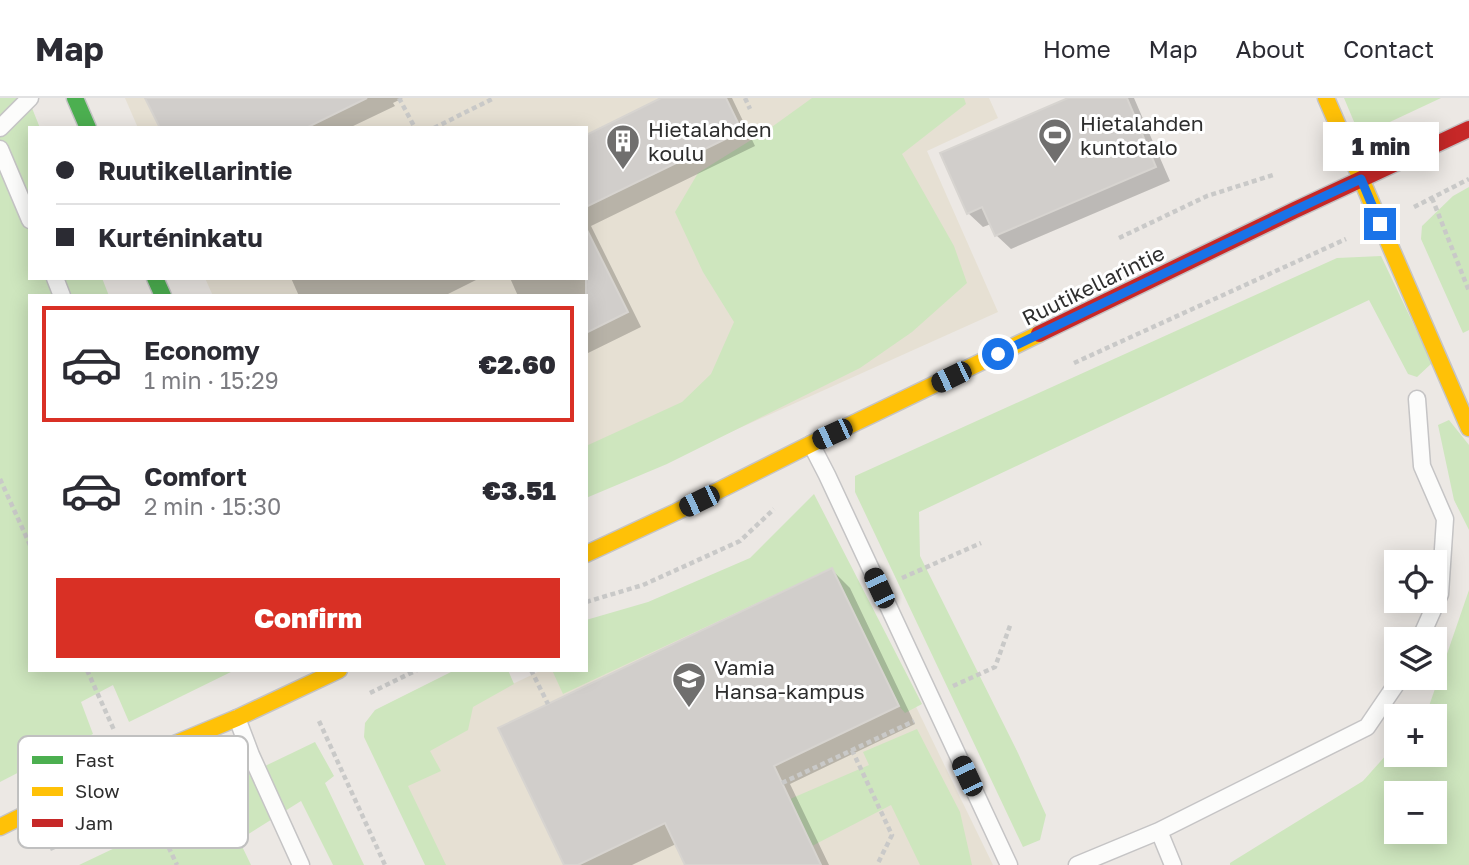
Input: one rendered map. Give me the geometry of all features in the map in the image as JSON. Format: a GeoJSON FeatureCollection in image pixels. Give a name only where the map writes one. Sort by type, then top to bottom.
{"type":"FeatureCollection","features":[{"type":"Feature","properties":{"kind":"main road"},"geometry":{"type":"LineString","coordinates":[[75,98],[87,126]]}},
{"type":"Feature","properties":{"kind":"main road"},"geometry":{"type":"LineString","coordinates":[[1326,98],[1469,428]]}},
{"type":"Feature","properties":{"kind":"main road","name":"Ruutikellarintie"},"geometry":{"type":"LineString","coordinates":[[588,553],[1295,210],[1469,129]]}},
{"type":"Feature","properties":{"kind":"main road"},"geometry":{"type":"LineString","coordinates":[[194,736],[332,672]]}},
{"type":"Feature","properties":{"kind":"main road"},"geometry":{"type":"LineString","coordinates":[[0,827],[18,818]]}},
{"type":"Feature","properties":{"kind":"lane"},"geometry":{"type":"LineString","coordinates":[[0,128],[30,98]]}},
{"type":"Feature","properties":{"kind":"lane"},"geometry":{"type":"LineString","coordinates":[[0,149],[28,214]]}},
{"type":"Feature","properties":{"kind":"lane"},"geometry":{"type":"LineString","coordinates":[[1417,399],[1422,466],[1445,519],[1440,594],[1425,627]]}},
{"type":"Feature","properties":{"kind":"lane"},"geometry":{"type":"LineString","coordinates":[[811,444],[1009,865]]}},
{"type":"Feature","properties":{"kind":"lane"},"geometry":{"type":"LineString","coordinates":[[1077,865],[1159,831],[1367,727],[1392,690]]}},
{"type":"Feature","properties":{"kind":"lane"},"geometry":{"type":"LineString","coordinates":[[237,718],[244,736]]}},
{"type":"Feature","properties":{"kind":"lane"},"geometry":{"type":"LineString","coordinates":[[248,747],[301,865]]}},
{"type":"Feature","properties":{"kind":"lane"},"geometry":{"type":"LineString","coordinates":[[1159,831],[1173,865]]}},
{"type":"Feature","properties":{"kind":"path"},"geometry":{"type":"LineString","coordinates":[[399,98],[414,126]]}},
{"type":"Feature","properties":{"kind":"path"},"geometry":{"type":"LineString","coordinates":[[438,126],[494,98]]}},
{"type":"Feature","properties":{"kind":"path"},"geometry":{"type":"LineString","coordinates":[[745,98],[750,109]]}},
{"type":"Feature","properties":{"kind":"path"},"geometry":{"type":"LineString","coordinates":[[1119,238],[1207,196],[1277,173]]}},
{"type":"Feature","properties":{"kind":"path"},"geometry":{"type":"LineString","coordinates":[[1065,367],[1380,224],[1469,179]]}},
{"type":"Feature","properties":{"kind":"path"},"geometry":{"type":"LineString","coordinates":[[1432,198],[1469,291]]}},
{"type":"Feature","properties":{"kind":"path"},"geometry":{"type":"LineString","coordinates":[[0,479],[28,541]]}},
{"type":"Feature","properties":{"kind":"path"},"geometry":{"type":"LineString","coordinates":[[588,601],[643,585],[740,541],[780,503]]}},
{"type":"Feature","properties":{"kind":"path"},"geometry":{"type":"LineString","coordinates":[[879,588],[981,544]]}},
{"type":"Feature","properties":{"kind":"path"},"geometry":{"type":"LineString","coordinates":[[782,783],[852,750],[995,667],[1011,623]]}},
{"type":"Feature","properties":{"kind":"path"},"geometry":{"type":"LineString","coordinates":[[532,672],[548,704]]}},
{"type":"Feature","properties":{"kind":"path"},"geometry":{"type":"LineString","coordinates":[[318,719],[384,865]]}},
{"type":"Feature","properties":{"kind":"path"},"geometry":{"type":"LineString","coordinates":[[852,750],[892,835],[877,865]]}},
{"type":"Feature","properties":{"kind":"path"},"geometry":{"type":"LineString","coordinates":[[42,853],[52,848]]}},
{"type":"Feature","properties":{"kind":"path"},"geometry":{"type":"LineString","coordinates":[[169,848],[177,865]]}},
{"type":"Feature","properties":{"kind":"shaded area"},"geometry":{"type":"Polygon","coordinates":[[[125,98],[989,98],[998,118],[927,151],[998,312],[588,496],[588,294],[212,294],[206,280],[588,280],[588,126],[137,126],[125,98]]]}},
{"type":"Feature","properties":{"kind":"shaded area","name":"Vamia Hansa-kampus"},"geometry":{"type":"Polygon","coordinates":[[[831,532],[993,865],[430,865],[379,748],[538,672],[588,672],[588,669],[831,532]]]}},
{"type":"Feature","properties":{"kind":"green space"},"geometry":{"type":"Polygon","coordinates":[[[0,98],[28,98],[39,126],[28,126],[28,280],[103,280],[108,294],[28,294],[28,672],[231,672],[129,722],[113,685],[81,702],[93,734],[18,736],[18,773],[0,782],[0,98]]]}},
{"type":"Feature","properties":{"kind":"green space"},"geometry":{"type":"Polygon","coordinates":[[[812,98],[964,98],[966,104],[902,154],[954,246],[967,283],[912,332],[860,368],[667,464],[588,497],[588,445],[682,402],[711,374],[734,322],[703,272],[675,212],[698,173],[769,129],[812,98]]]}},
{"type":"Feature","properties":{"kind":"green space"},"geometry":{"type":"Polygon","coordinates":[[[1344,98],[1441,98],[1360,136],[1344,98]]]}},
{"type":"Feature","properties":{"kind":"green space"},"geometry":{"type":"Polygon","coordinates":[[[1469,187],[1469,330],[1463,333],[1421,239],[1422,226],[1453,196],[1469,187]]]}},
{"type":"Feature","properties":{"kind":"green space"},"geometry":{"type":"Polygon","coordinates":[[[1381,256],[1432,363],[1417,377],[1408,374],[1369,300],[919,512],[920,556],[1046,815],[1040,840],[1023,847],[855,492],[855,476],[1337,258],[1381,256]]]}},
{"type":"Feature","properties":{"kind":"green space"},"geometry":{"type":"Polygon","coordinates":[[[1449,420],[1469,445],[1469,530],[1454,500],[1438,425],[1449,420]]]}},
{"type":"Feature","properties":{"kind":"green space"},"geometry":{"type":"Polygon","coordinates":[[[814,494],[922,704],[905,713],[899,706],[832,568],[563,694],[553,672],[588,672],[588,619],[648,602],[750,558],[814,494]]]}},
{"type":"Feature","properties":{"kind":"green space"},"geometry":{"type":"Polygon","coordinates":[[[1469,590],[1469,865],[1230,865],[1363,781],[1384,757],[1384,767],[1447,767],[1447,704],[1430,704],[1435,690],[1447,690],[1447,654],[1469,590]]]}},
{"type":"Feature","properties":{"kind":"green space"},"geometry":{"type":"Polygon","coordinates":[[[451,672],[509,672],[514,684],[473,707],[468,730],[430,751],[441,771],[408,786],[446,865],[425,865],[364,737],[365,723],[375,710],[451,672]]]}},
{"type":"Feature","properties":{"kind":"green space"},"geometry":{"type":"Polygon","coordinates":[[[917,729],[960,812],[972,865],[920,865],[891,805],[812,846],[790,799],[869,765],[863,752],[917,729]]]}},
{"type":"Feature","properties":{"kind":"green space"},"geometry":{"type":"Polygon","coordinates":[[[315,742],[334,776],[325,783],[364,865],[333,865],[301,801],[248,834],[248,774],[315,742]]]}},
{"type":"Feature","properties":{"kind":"green space"},"geometry":{"type":"Polygon","coordinates":[[[115,848],[243,848],[251,865],[79,865],[115,848]]]}},
{"type":"Feature","properties":{"kind":"building"},"geometry":{"type":"Polygon","coordinates":[[[145,98],[367,98],[310,126],[159,126],[145,98]]]}},
{"type":"Feature","properties":{"kind":"building","name":"Hietalahden koulu"},"geometry":{"type":"Polygon","coordinates":[[[661,98],[726,98],[742,131],[588,206],[588,134],[661,98]]]}},
{"type":"Feature","properties":{"kind":"building","name":"Hietalahden kuntotalo"},"geometry":{"type":"Polygon","coordinates":[[[1068,98],[1127,98],[1156,167],[995,236],[982,207],[967,214],[940,153],[1068,98]]]}},
{"type":"Feature","properties":{"kind":"building"},"geometry":{"type":"Polygon","coordinates":[[[588,232],[628,312],[588,332],[588,232]]]}},
{"type":"Feature","properties":{"kind":"building"},"geometry":{"type":"Polygon","coordinates":[[[832,568],[899,706],[774,766],[821,865],[685,865],[665,823],[578,865],[564,865],[498,728],[832,568]]]}},
{"type":"Feature","properties":{"kind":"traffic: fast"},"geometry":{"type":"LineString","coordinates":[[75,98],[87,126]]}},
{"type":"Feature","properties":{"kind":"traffic: fast"},"geometry":{"type":"LineString","coordinates":[[156,280],[162,294]]}},
{"type":"Feature","properties":{"kind":"traffic: slow"},"geometry":{"type":"LineString","coordinates":[[1326,98],[1469,428]]}},
{"type":"Feature","properties":{"kind":"traffic: slow"},"geometry":{"type":"LineString","coordinates":[[588,553],[1039,334]]}},
{"type":"Feature","properties":{"kind":"traffic: slow"},"geometry":{"type":"LineString","coordinates":[[194,736],[335,672]]}},
{"type":"Feature","properties":{"kind":"traffic: slow"},"geometry":{"type":"LineString","coordinates":[[0,827],[18,818]]}},
{"type":"Feature","properties":{"kind":"traffic: jam"},"geometry":{"type":"LineString","coordinates":[[1039,334],[1469,129]]}},
{"type":"Feature","properties":{"kind":"place","name":"Hietalahden kuntotalo"},"geometry":{"type":"Point","coordinates":[1055,165]}},
{"type":"Feature","properties":{"kind":"place","name":"Hietalahden koulu"},"geometry":{"type":"Point","coordinates":[623,171]}},
{"type":"Feature","properties":{"kind":"place","name":"Vamia Hansa-kampus"},"geometry":{"type":"Point","coordinates":[689,709]}},
{"type":"Feature","properties":{"kind":"route"},"geometry":{"type":"LineString","coordinates":[[998,354],[1361,179],[1380,224]]}}]}
